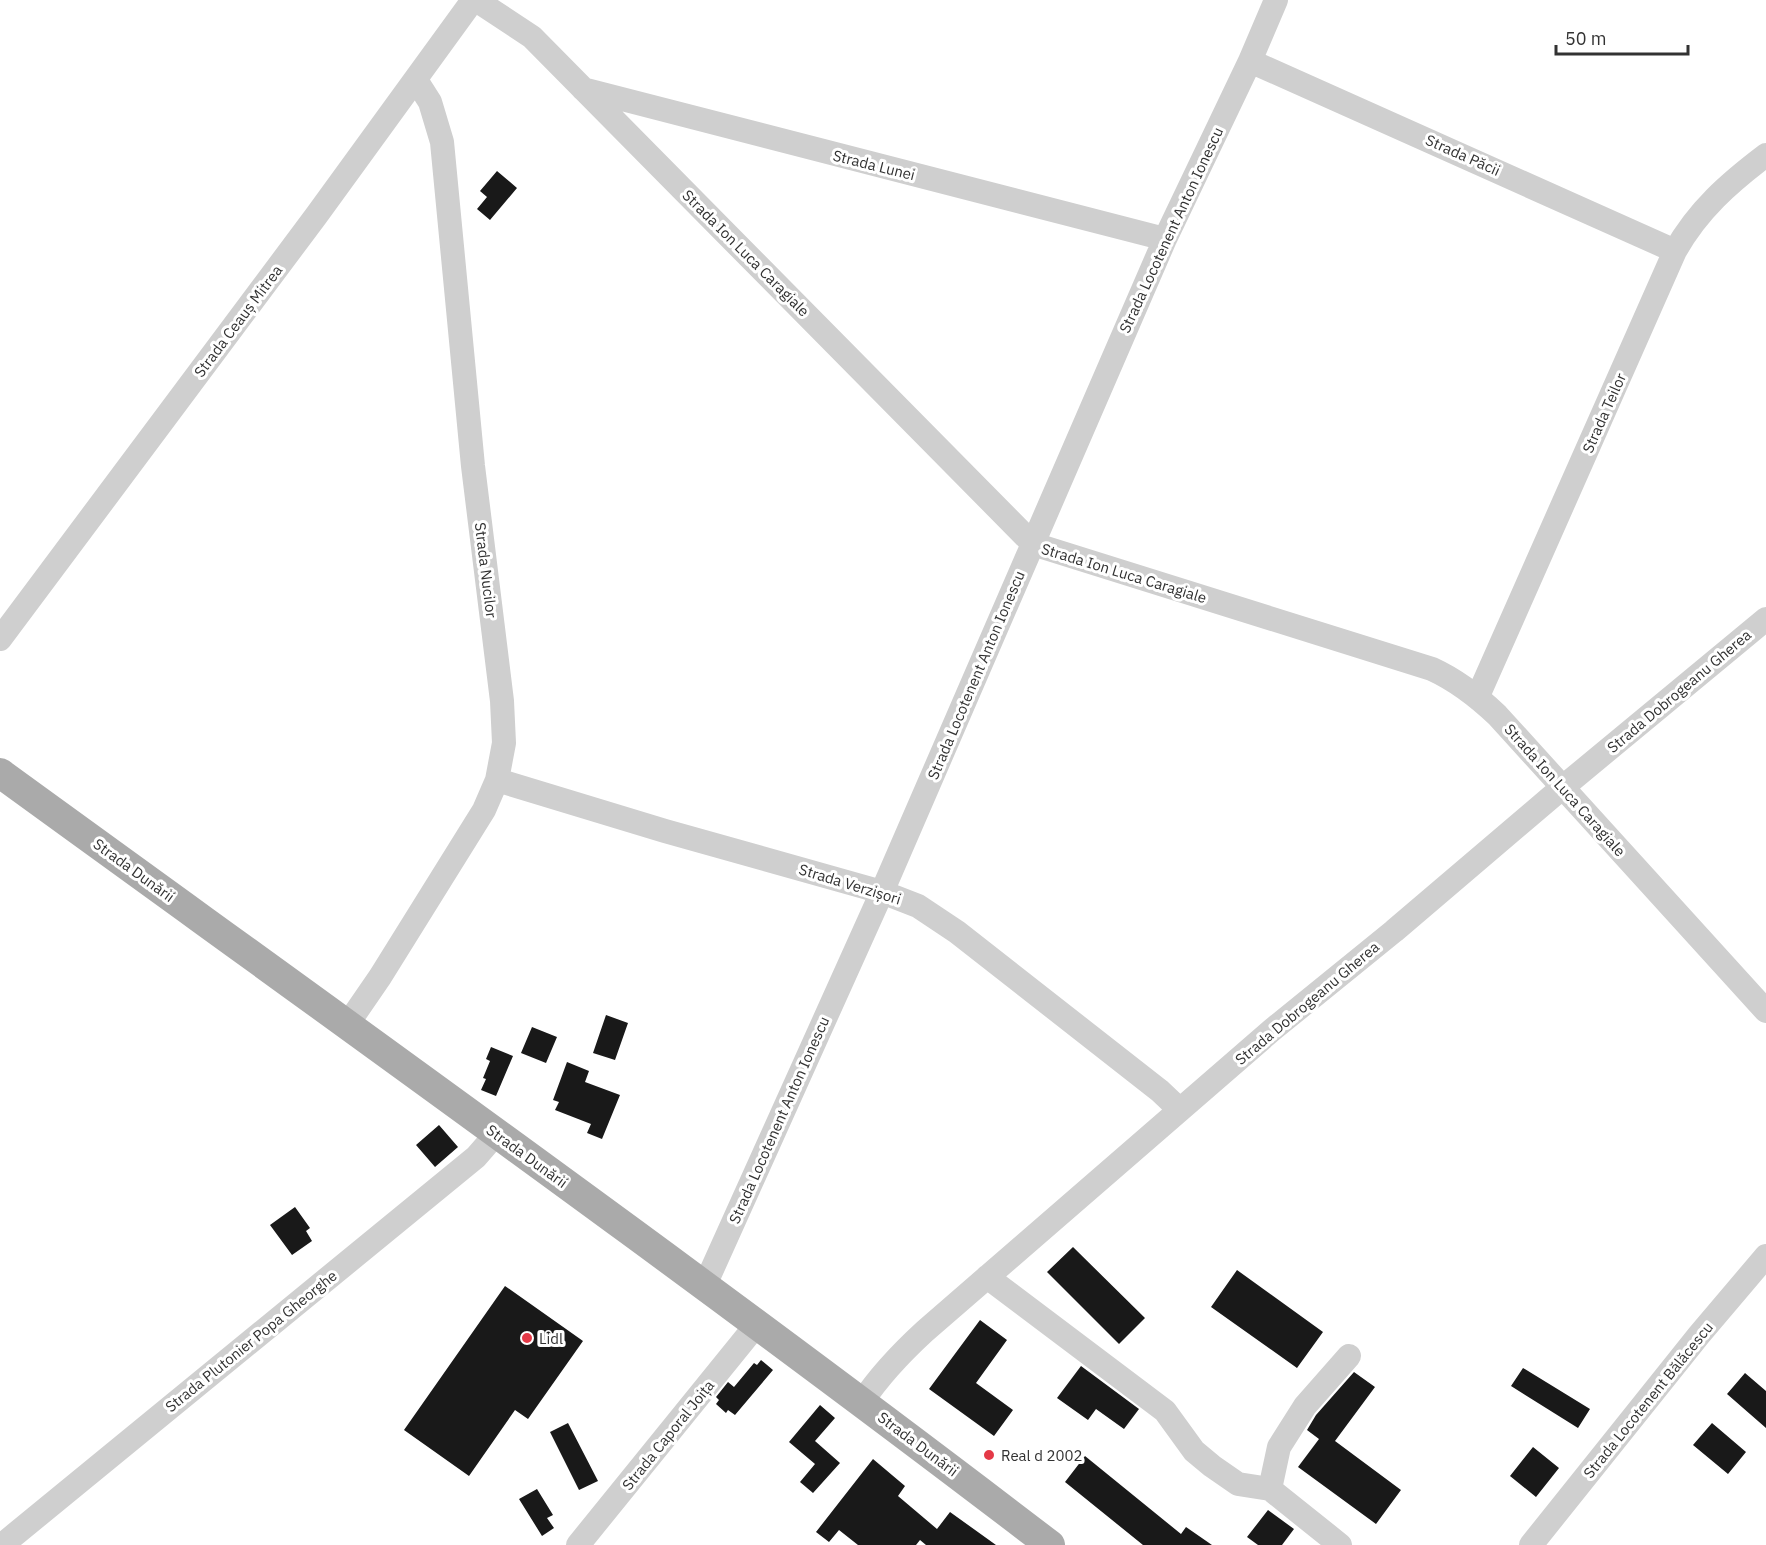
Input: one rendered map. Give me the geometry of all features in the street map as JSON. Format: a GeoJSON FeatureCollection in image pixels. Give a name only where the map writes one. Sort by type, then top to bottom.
{"type":"FeatureCollection","features":[{"type":"Feature","properties":{"kind":"main road","name":"Strada Dunării"},"geometry":{"type":"LineString","coordinates":[[0,773],[705,1285],[1050,1545]]}},
{"type":"Feature","properties":{"kind":"street","name":"Strada Ceauș Mitrea"},"geometry":{"type":"LineString","coordinates":[[0,639],[475,0]]}},
{"type":"Feature","properties":{"kind":"street","name":"Strada Ion Luca Caragiale"},"geometry":{"type":"LineString","coordinates":[[475,0],[532,37],[1033,544],[1432,669],[1455,680],[1478,696],[1766,1011]]}},
{"type":"Feature","properties":{"kind":"street","name":"Strada Locotenent Anton Ionescu"},"geometry":{"type":"LineString","coordinates":[[705,1285],[882,892],[1165,239],[1250,61],[1276,0]]}},
{"type":"Feature","properties":{"kind":"street","name":"Strada Păcii"},"geometry":{"type":"LineString","coordinates":[[1250,61],[1675,251]]}},
{"type":"Feature","properties":{"kind":"street","name":"Strada Nucilor"},"geometry":{"type":"LineString","coordinates":[[347,1025],[380,977],[484,810],[497,780],[504,743],[502,701],[473,466],[442,142],[430,102],[416,80]]}},
{"type":"Feature","properties":{"kind":"street","name":"Strada Lunei"},"geometry":{"type":"LineString","coordinates":[[583,88],[1165,239]]}},
{"type":"Feature","properties":{"kind":"street","name":"Strada Teilor"},"geometry":{"type":"LineString","coordinates":[[1478,696],[1675,251],[1687,229],[1705,207],[1730,182],[1766,155]]}},
{"type":"Feature","properties":{"kind":"street","name":"Strada Dobrogeanu Gherea"},"geometry":{"type":"LineString","coordinates":[[862,1402],[877,1379],[896,1357],[1272,1030],[1394,931],[1766,619]]}},
{"type":"Feature","properties":{"kind":"street","name":"Strada Verzișori"},"geometry":{"type":"LineString","coordinates":[[497,780],[665,831],[882,892],[918,906],[957,932],[1160,1091],[1180,1110]]}},
{"type":"Feature","properties":{"kind":"street","name":"Strada Plutonier Popa Gheorghe"},"geometry":{"type":"LineString","coordinates":[[2,1545],[476,1157],[496,1134]]}},
{"type":"Feature","properties":{"kind":"street","name":"Strada Locotenent Bălăcescu"},"geometry":{"type":"LineString","coordinates":[[1531,1545],[1699,1335],[1766,1256]]}},
{"type":"Feature","properties":{"kind":"street"},"geometry":{"type":"LineString","coordinates":[[987,1277],[1165,1412],[1194,1451],[1212,1466],[1238,1484],[1270,1489],[1340,1545]]}},
{"type":"Feature","properties":{"kind":"street","name":"Strada Caporal Joița"},"geometry":{"type":"LineString","coordinates":[[578,1545],[757,1324]]}},
{"type":"Feature","properties":{"kind":"street"},"geometry":{"type":"LineString","coordinates":[[1270,1489],[1279,1447],[1305,1406],[1349,1356]]}},
{"type":"Feature","properties":{"kind":"building"},"geometry":{"type":"Polygon","coordinates":[[[497,171],[517,188],[490,220],[477,209],[487,197],[480,191],[497,171]]]}},
{"type":"Feature","properties":{"kind":"building"},"geometry":{"type":"Polygon","coordinates":[[[606,1015],[628,1023],[615,1060],[593,1053],[606,1015]]]}},
{"type":"Feature","properties":{"kind":"building"},"geometry":{"type":"Polygon","coordinates":[[[532,1027],[557,1037],[546,1063],[521,1053],[532,1027]]]}},
{"type":"Feature","properties":{"kind":"building"},"geometry":{"type":"Polygon","coordinates":[[[491,1047],[513,1056],[496,1096],[481,1090],[486,1079],[483,1078],[490,1061],[486,1059],[491,1047]]]}},
{"type":"Feature","properties":{"kind":"building"},"geometry":{"type":"Polygon","coordinates":[[[567,1062],[589,1071],[585,1082],[620,1095],[602,1139],[587,1133],[591,1124],[555,1110],[559,1102],[553,1100],[567,1062]]]}},
{"type":"Feature","properties":{"kind":"building"},"geometry":{"type":"Polygon","coordinates":[[[439,1125],[458,1147],[435,1167],[416,1145],[439,1125]]]}},
{"type":"Feature","properties":{"kind":"building"},"geometry":{"type":"Polygon","coordinates":[[[295,1207],[310,1228],[306,1231],[312,1241],[292,1255],[270,1225],[295,1207]]]}},
{"type":"Feature","properties":{"kind":"building"},"geometry":{"type":"Polygon","coordinates":[[[1073,1247],[1145,1318],[1119,1344],[1047,1272],[1073,1247]]]}},
{"type":"Feature","properties":{"kind":"building"},"geometry":{"type":"Polygon","coordinates":[[[1237,1270],[1323,1332],[1297,1368],[1211,1307],[1237,1270]]]}},
{"type":"Feature","properties":{"kind":"building"},"geometry":{"type":"Polygon","coordinates":[[[505,1286],[583,1341],[528,1419],[515,1410],[469,1476],[404,1430],[505,1286]]]}},
{"type":"Feature","properties":{"kind":"building"},"geometry":{"type":"Polygon","coordinates":[[[980,1320],[1007,1340],[976,1383],[1013,1410],[994,1436],[929,1389],[980,1320]]]}},
{"type":"Feature","properties":{"kind":"building"},"geometry":{"type":"Polygon","coordinates":[[[761,1360],[773,1370],[735,1415],[728,1410],[726,1413],[716,1404],[719,1400],[716,1397],[728,1382],[734,1387],[754,1363],[757,1365],[761,1360]]]}},
{"type":"Feature","properties":{"kind":"building"},"geometry":{"type":"Polygon","coordinates":[[[1081,1366],[1139,1409],[1124,1429],[1096,1409],[1088,1420],[1057,1398],[1081,1366]]]}},
{"type":"Feature","properties":{"kind":"building"},"geometry":{"type":"Polygon","coordinates":[[[1523,1368],[1590,1409],[1578,1428],[1511,1386],[1523,1368]]]}},
{"type":"Feature","properties":{"kind":"building"},"geometry":{"type":"Polygon","coordinates":[[[1354,1372],[1375,1387],[1335,1441],[1401,1490],[1376,1524],[1298,1467],[1319,1439],[1307,1430],[1316,1415],[1354,1372]]]}},
{"type":"Feature","properties":{"kind":"building"},"geometry":{"type":"Polygon","coordinates":[[[1745,1373],[1766,1391],[1766,1428],[1727,1394],[1745,1373]]]}},
{"type":"Feature","properties":{"kind":"building"},"geometry":{"type":"Polygon","coordinates":[[[820,1405],[835,1418],[815,1441],[840,1463],[813,1493],[800,1482],[815,1464],[789,1442],[820,1405]]]}},
{"type":"Feature","properties":{"kind":"building"},"geometry":{"type":"Polygon","coordinates":[[[568,1423],[598,1481],[579,1490],[550,1432],[568,1423]]]}},
{"type":"Feature","properties":{"kind":"building"},"geometry":{"type":"Polygon","coordinates":[[[1712,1423],[1746,1452],[1728,1474],[1693,1445],[1712,1423]]]}},
{"type":"Feature","properties":{"kind":"building"},"geometry":{"type":"Polygon","coordinates":[[[1533,1447],[1559,1468],[1536,1497],[1510,1476],[1533,1447]]]}},
{"type":"Feature","properties":{"kind":"building"},"geometry":{"type":"Polygon","coordinates":[[[1085,1456],[1181,1534],[1186,1527],[1212,1545],[1143,1545],[1065,1482],[1085,1456]]]}},
{"type":"Feature","properties":{"kind":"building"},"geometry":{"type":"Polygon","coordinates":[[[873,1459],[905,1486],[898,1496],[937,1529],[950,1512],[996,1545],[926,1545],[920,1540],[916,1545],[858,1545],[839,1530],[829,1542],[816,1532],[873,1459]]]}},
{"type":"Feature","properties":{"kind":"building"},"geometry":{"type":"Polygon","coordinates":[[[537,1489],[553,1515],[547,1518],[554,1528],[542,1536],[519,1499],[537,1489]]]}},
{"type":"Feature","properties":{"kind":"building"},"geometry":{"type":"Polygon","coordinates":[[[1268,1510],[1294,1529],[1282,1545],[1258,1545],[1247,1537],[1268,1510]]]}},
{"type":"Feature","properties":{"kind":"place","name":"Lidl"},"geometry":{"type":"Point","coordinates":[527,1338]}},
{"type":"Feature","properties":{"kind":"place","name":"Real d 2002"},"geometry":{"type":"Point","coordinates":[989,1455]}}]}
